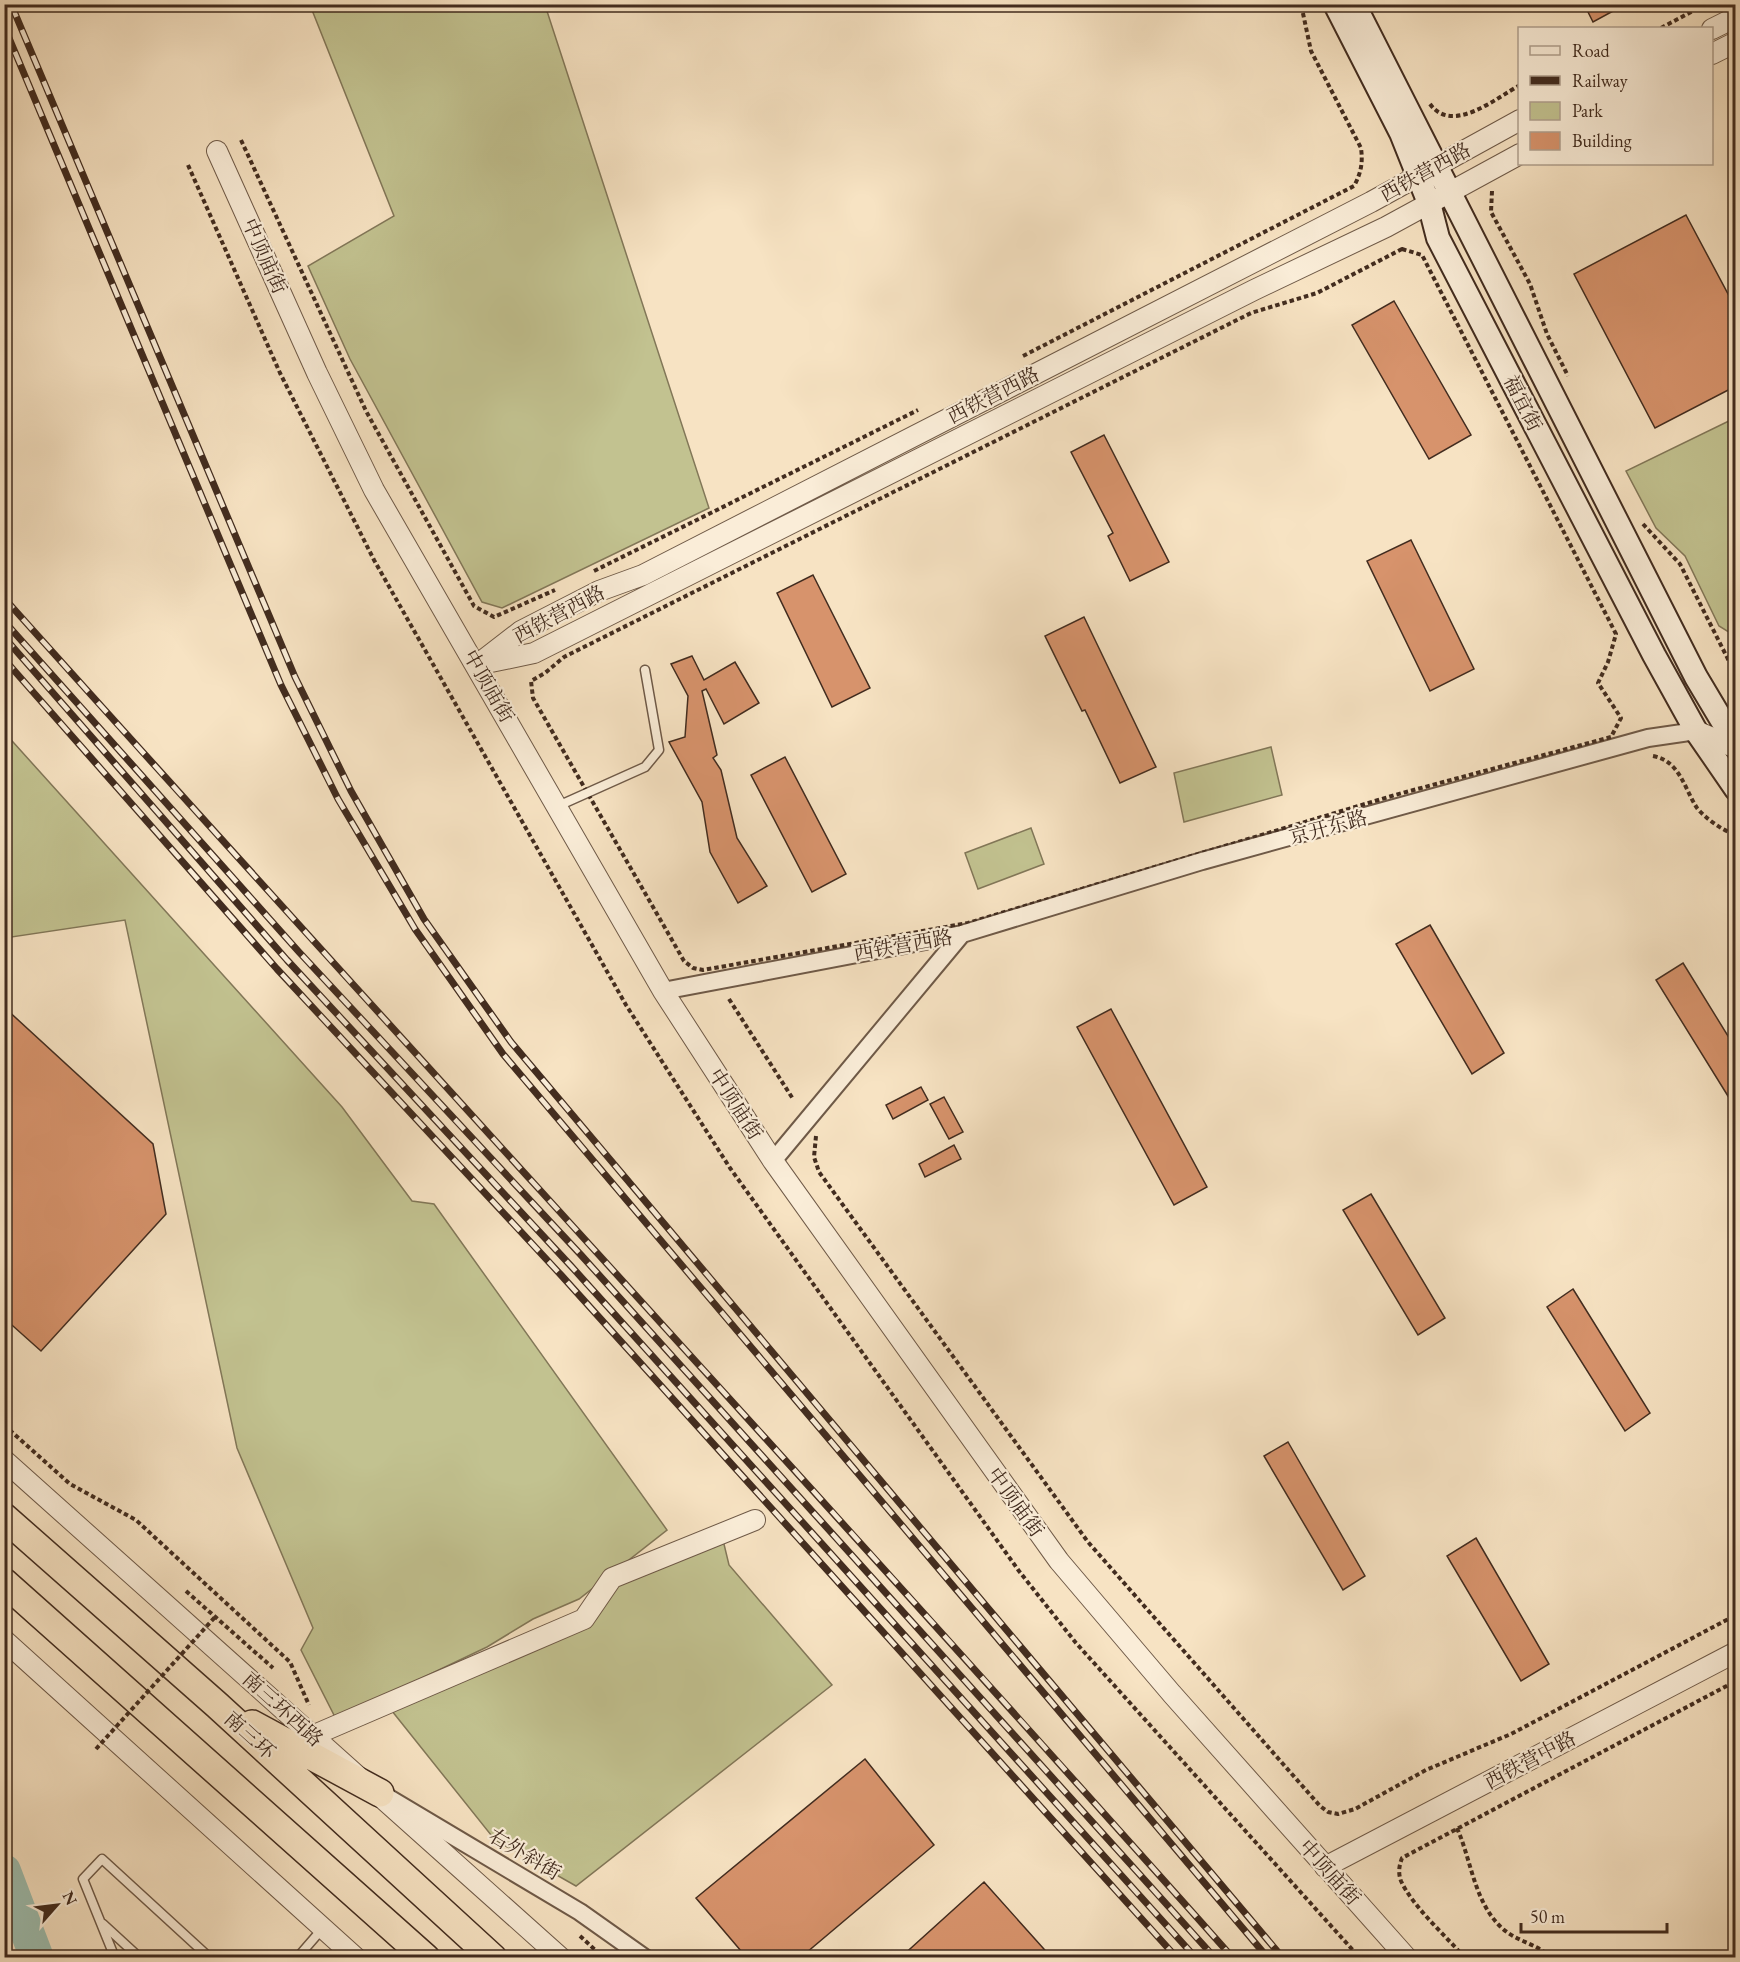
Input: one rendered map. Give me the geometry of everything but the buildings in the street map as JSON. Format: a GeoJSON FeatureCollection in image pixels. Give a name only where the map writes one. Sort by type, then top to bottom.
{"type":"FeatureCollection","features":[{"type":"Feature","properties":{"kind":"highway","name":"南三环"},"geometry":{"type":"LineString","coordinates":[[4,1517],[217,1705],[493,1958]]}},
{"type":"Feature","properties":{"kind":"highway"},"geometry":{"type":"LineString","coordinates":[[4,1582],[426,1958]]}},
{"type":"Feature","properties":{"kind":"highway"},"geometry":{"type":"LineString","coordinates":[[217,1705],[380,1793]]}},
{"type":"Feature","properties":{"kind":"main road","name":"福宜街"},"geometry":{"type":"LineString","coordinates":[[1335,4],[1401,133],[1427,171],[1450,191],[1696,677],[1729,720],[1736,746]]}},
{"type":"Feature","properties":{"kind":"main road","name":"福宜街"},"geometry":{"type":"LineString","coordinates":[[1354,4],[1427,171],[1429,203],[1438,238],[1654,655],[1696,731],[1736,789]]}},
{"type":"Feature","properties":{"kind":"street"},"geometry":{"type":"LineString","coordinates":[[1713,28],[1736,17]]}},
{"type":"Feature","properties":{"kind":"street"},"geometry":{"type":"LineString","coordinates":[[1713,54],[1736,42]]}},
{"type":"Feature","properties":{"kind":"street","name":"西铁营西路"},"geometry":{"type":"LineString","coordinates":[[477,665],[521,631],[599,591],[643,575],[1427,171],[1518,121]]}},
{"type":"Feature","properties":{"kind":"street","name":"中顶庙街"},"geometry":{"type":"LineString","coordinates":[[218,151],[317,373],[374,490],[663,991],[773,1161],[1059,1561],[1407,1958]]}},
{"type":"Feature","properties":{"kind":"street","name":"西铁营西路"},"geometry":{"type":"LineString","coordinates":[[477,665],[534,653],[1429,203],[1518,155]]}},
{"type":"Feature","properties":{"kind":"street","name":"京开东路"},"geometry":{"type":"LineString","coordinates":[[962,934],[1202,861],[1648,738],[1696,731],[1729,720]]}},
{"type":"Feature","properties":{"kind":"street"},"geometry":{"type":"LineString","coordinates":[[1696,731],[1736,746]]}},
{"type":"Feature","properties":{"kind":"street","name":"西铁营西路"},"geometry":{"type":"LineString","coordinates":[[663,991],[962,934]]}},
{"type":"Feature","properties":{"kind":"street","name":"西铁营西路"},"geometry":{"type":"LineString","coordinates":[[773,1161],[962,934]]}},
{"type":"Feature","properties":{"kind":"street","name":"南三环西路"},"geometry":{"type":"LineString","coordinates":[[4,1460],[320,1732],[380,1793],[561,1958]]}},
{"type":"Feature","properties":{"kind":"street"},"geometry":{"type":"LineString","coordinates":[[320,1732],[584,1619],[612,1578],[755,1520]]}},
{"type":"Feature","properties":{"kind":"street"},"geometry":{"type":"LineString","coordinates":[[4,1640],[356,1958]]}},
{"type":"Feature","properties":{"kind":"street","name":"西铁营中路"},"geometry":{"type":"LineString","coordinates":[[1325,1867],[1736,1652]]}},
{"type":"Feature","properties":{"kind":"street","name":"右外斜街"},"geometry":{"type":"LineString","coordinates":[[380,1793],[580,1912],[645,1958]]}},
{"type":"Feature","properties":{"kind":"lane"},"geometry":{"type":"LineString","coordinates":[[558,806],[645,767],[659,750],[645,670]]}},
{"type":"Feature","properties":{"kind":"lane"},"geometry":{"type":"LineString","coordinates":[[115,1958],[83,1879],[102,1859],[210,1958]]}},
{"type":"Feature","properties":{"kind":"lane"},"geometry":{"type":"LineString","coordinates":[[100,1922],[140,1958]]}},
{"type":"Feature","properties":{"kind":"lane"},"geometry":{"type":"LineString","coordinates":[[297,1958],[323,1928]]}},
{"type":"Feature","properties":{"kind":"path"},"geometry":{"type":"LineString","coordinates":[[1019,358],[1354,186],[1362,167],[1362,148],[1311,51],[1301,4]]}},
{"type":"Feature","properties":{"kind":"path"},"geometry":{"type":"LineString","coordinates":[[1663,27],[1706,4]]}},
{"type":"Feature","properties":{"kind":"path"},"geometry":{"type":"LineString","coordinates":[[1427,101],[1444,117],[1456,117],[1469,113],[1518,86]]}},
{"type":"Feature","properties":{"kind":"path"},"geometry":{"type":"LineString","coordinates":[[241,140],[366,411],[474,606],[494,617],[560,587]]}},
{"type":"Feature","properties":{"kind":"path"},"geometry":{"type":"LineString","coordinates":[[1362,167],[1370,168]]}},
{"type":"Feature","properties":{"kind":"path"},"geometry":{"type":"LineString","coordinates":[[1495,186],[1491,194],[1491,212],[1530,284],[1547,334],[1574,387]]}},
{"type":"Feature","properties":{"kind":"path"},"geometry":{"type":"LineString","coordinates":[[1402,249],[1422,255],[1616,634],[1608,662],[1598,683],[1622,718],[1611,737],[1395,795],[968,923],[703,970],[693,968],[684,960],[532,698],[531,681],[564,657],[1251,313],[1317,293],[1402,249],[1406,240]]}},
{"type":"Feature","properties":{"kind":"path"},"geometry":{"type":"LineString","coordinates":[[592,572],[925,407]]}},
{"type":"Feature","properties":{"kind":"path"},"geometry":{"type":"LineString","coordinates":[[1638,514],[1643,524],[1680,564],[1736,675]]}},
{"type":"Feature","properties":{"kind":"path"},"geometry":{"type":"LineString","coordinates":[[1643,754],[1657,756],[1671,763],[1698,809],[1727,832],[1736,835]]}},
{"type":"Feature","properties":{"kind":"path"},"geometry":{"type":"LineString","coordinates":[[729,999],[793,1099]]}},
{"type":"Feature","properties":{"kind":"path"},"geometry":{"type":"LineString","coordinates":[[816,1134],[814,1158],[819,1172],[1088,1542],[1320,1806],[1328,1812],[1338,1814],[1355,1809],[1426,1770],[1512,1734],[1736,1614]]}},
{"type":"Feature","properties":{"kind":"path"},"geometry":{"type":"LineString","coordinates":[[4,1425],[70,1484],[136,1520],[290,1662],[320,1732]]}},
{"type":"Feature","properties":{"kind":"path"},"geometry":{"type":"LineString","coordinates":[[186,1592],[273,1668]]}},
{"type":"Feature","properties":{"kind":"path"},"geometry":{"type":"LineString","coordinates":[[96,1749],[215,1617]]}},
{"type":"Feature","properties":{"kind":"path"},"geometry":{"type":"LineString","coordinates":[[1466,1958],[1409,1894],[1400,1879],[1398,1868],[1402,1858],[1736,1680]]}},
{"type":"Feature","properties":{"kind":"path"},"geometry":{"type":"LineString","coordinates":[[1457,1828],[1480,1899],[1503,1929],[1528,1945],[1543,1949],[1551,1958]]}},
{"type":"Feature","properties":{"kind":"green space"},"geometry":{"type":"Polygon","coordinates":[[[310,5],[545,5],[709,508],[502,608],[482,602],[350,359],[308,266],[394,216],[310,5]]]}},
{"type":"Feature","properties":{"kind":"green space"},"geometry":{"type":"Polygon","coordinates":[[[1735,418],[1735,636],[1719,626],[1685,556],[1656,528],[1626,471],[1735,418]]]}},
{"type":"Feature","properties":{"kind":"green space"},"geometry":{"type":"Polygon","coordinates":[[[4,732],[342,1107],[412,1201],[434,1204],[667,1530],[579,1599],[533,1619],[487,1647],[336,1719],[301,1650],[313,1628],[237,1448],[125,920],[5,938],[4,732]]]}},
{"type":"Feature","properties":{"kind":"green space"},"geometry":{"type":"Polygon","coordinates":[[[1271,747],[1282,795],[1184,822],[1174,773],[1271,747]]]}},
{"type":"Feature","properties":{"kind":"green space"},"geometry":{"type":"Polygon","coordinates":[[[1031,828],[1044,864],[978,889],[965,853],[1031,828]]]}},
{"type":"Feature","properties":{"kind":"green space"},"geometry":{"type":"Polygon","coordinates":[[[723,1540],[729,1565],[832,1685],[576,1886],[495,1840],[392,1711],[583,1629],[619,1582],[723,1540]]]}},
{"type":"Feature","properties":{"kind":"waterway"},"geometry":{"type":"LineString","coordinates":[[4,1871],[37,1958]]}},
{"type":"Feature","properties":{"kind":"railway"},"geometry":{"type":"LineString","coordinates":[[11,4],[295,677],[351,791],[424,919],[511,1042],[1283,1958]]}},
{"type":"Feature","properties":{"kind":"railway"},"geometry":{"type":"LineString","coordinates":[[4,26],[281,685],[338,799],[415,929],[503,1054],[1268,1958]]}},
{"type":"Feature","properties":{"kind":"railway"},"geometry":{"type":"LineString","coordinates":[[4,598],[1233,1958]]}},
{"type":"Feature","properties":{"kind":"railway"},"geometry":{"type":"LineString","coordinates":[[4,621],[299,952],[581,1255],[1215,1958]]}},
{"type":"Feature","properties":{"kind":"railway"},"geometry":{"type":"LineString","coordinates":[[4,637],[287,960],[571,1266],[1196,1958]]}},
{"type":"Feature","properties":{"kind":"railway"},"geometry":{"type":"LineString","coordinates":[[4,659],[277,969],[561,1275],[1177,1958]]}}]}
